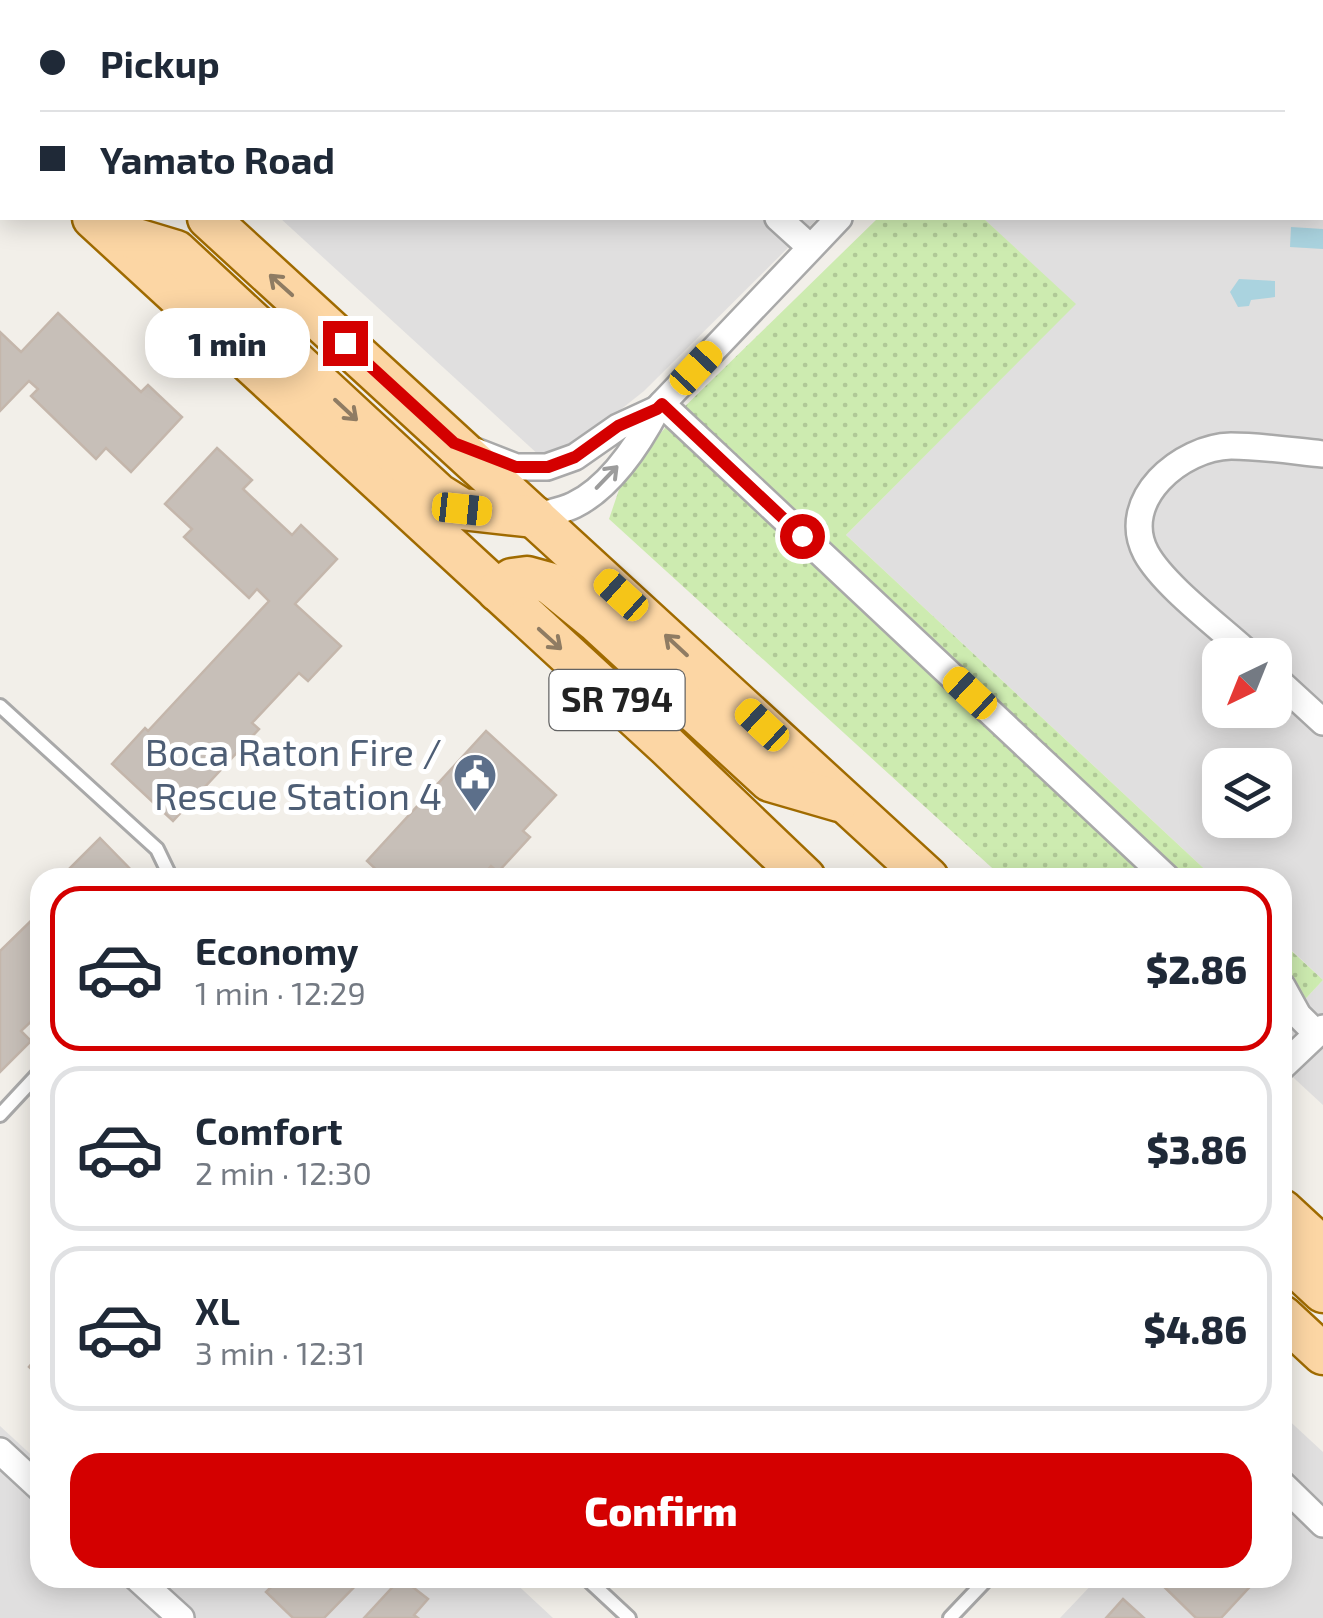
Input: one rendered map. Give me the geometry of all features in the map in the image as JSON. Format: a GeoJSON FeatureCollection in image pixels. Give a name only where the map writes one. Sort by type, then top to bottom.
{"type":"FeatureCollection","features":[{"type":"Feature","properties":{"kind":"main road","name":"SR 794"},"geometry":{"type":"LineString","coordinates":[[210,220],[917,868]]}},
{"type":"Feature","properties":{"kind":"main road","name":"SR 794"},"geometry":{"type":"LineString","coordinates":[[99,223],[794,868]]}},
{"type":"Feature","properties":{"kind":"main road"},"geometry":{"type":"LineString","coordinates":[[99,223],[176,251],[438,494],[462,509],[535,517]]}},
{"type":"Feature","properties":{"kind":"main road"},"geometry":{"type":"LineString","coordinates":[[498,591],[512,579],[527,577],[549,583],[770,782],[847,803]]}},
{"type":"Feature","properties":{"kind":"main road"},"geometry":{"type":"LineString","coordinates":[[1292,1219],[1323,1248]]}},
{"type":"Feature","properties":{"kind":"main road"},"geometry":{"type":"LineString","coordinates":[[1292,1263],[1323,1292]]}},
{"type":"Feature","properties":{"kind":"main road"},"geometry":{"type":"LineString","coordinates":[[1292,1325],[1323,1354]]}},
{"type":"Feature","properties":{"kind":"street"},"geometry":{"type":"LineString","coordinates":[[780,220],[810,247]]}},
{"type":"Feature","properties":{"kind":"street"},"geometry":{"type":"LineString","coordinates":[[535,517],[573,506],[604,483],[641,439],[659,406],[837,220]]}},
{"type":"Feature","properties":{"kind":"street"},"geometry":{"type":"LineString","coordinates":[[454,443],[516,467],[548,467],[575,457],[618,426],[659,406]]}},
{"type":"Feature","properties":{"kind":"street"},"geometry":{"type":"LineString","coordinates":[[659,406],[1155,868]]}},
{"type":"Feature","properties":{"kind":"street"},"geometry":{"type":"LineString","coordinates":[[1231,638],[1166,578],[1146,552],[1138,520],[1146,496],[1167,473],[1197,453],[1228,446],[1323,454]]}},
{"type":"Feature","properties":{"kind":"street"},"geometry":{"type":"LineString","coordinates":[[1292,694],[1323,722]]}},
{"type":"Feature","properties":{"kind":"street"},"geometry":{"type":"LineString","coordinates":[[1292,1004],[1298,1015],[1320,1031],[1292,1058]]}},
{"type":"Feature","properties":{"kind":"street"},"geometry":{"type":"LineString","coordinates":[[0,1451],[30,1479]]}},
{"type":"Feature","properties":{"kind":"street"},"geometry":{"type":"LineString","coordinates":[[1292,1494],[1323,1524]]}},
{"type":"Feature","properties":{"kind":"street"},"geometry":{"type":"LineString","coordinates":[[148,1588],[181,1618]]}},
{"type":"Feature","properties":{"kind":"lane"},"geometry":{"type":"LineString","coordinates":[[0,706],[157,849],[166,868]]}},
{"type":"Feature","properties":{"kind":"lane"},"geometry":{"type":"LineString","coordinates":[[0,1115],[30,1083]]}},
{"type":"Feature","properties":{"kind":"lane"},"geometry":{"type":"LineString","coordinates":[[597,1588],[629,1618]]}},
{"type":"Feature","properties":{"kind":"lane"},"geometry":{"type":"LineString","coordinates":[[950,1618],[978,1588]]}},
{"type":"Feature","properties":{"kind":"shaded area"},"geometry":{"type":"Polygon","coordinates":[[[282,220],[816,220],[644,391],[575,446],[541,457],[282,220]]]}},
{"type":"Feature","properties":{"kind":"shaded area"},"geometry":{"type":"Polygon","coordinates":[[[985,220],[1323,220],[1323,980],[1292,951],[1292,868],[1203,868],[846,535],[1075,304],[985,220]]]}},
{"type":"Feature","properties":{"kind":"shaded area"},"geometry":{"type":"Polygon","coordinates":[[[1323,980],[1323,1105],[1292,1076],[1292,1013],[1323,980]]]}},
{"type":"Feature","properties":{"kind":"shaded area"},"geometry":{"type":"Polygon","coordinates":[[[1292,1423],[1323,1452],[1323,1618],[1060,1618],[1088,1588],[1292,1588],[1292,1423]]]}},
{"type":"Feature","properties":{"kind":"shaded area"},"geometry":{"type":"Polygon","coordinates":[[[0,1426],[30,1454],[30,1588],[521,1588],[553,1618],[0,1618],[0,1426]]]}},
{"type":"Feature","properties":{"kind":"green space"},"geometry":{"type":"Polygon","coordinates":[[[876,220],[985,220],[1076,304],[846,535],[1203,868],[992,868],[609,519],[623,478],[675,416],[876,220]]]}},
{"type":"Feature","properties":{"kind":"green space"},"geometry":{"type":"Polygon","coordinates":[[[1292,951],[1323,980],[1292,1013],[1292,951]]]}},
{"type":"Feature","properties":{"kind":"water"},"geometry":{"type":"Polygon","coordinates":[[[1291,227],[1323,229],[1323,249],[1290,247],[1291,227]]]}},
{"type":"Feature","properties":{"kind":"water"},"geometry":{"type":"Polygon","coordinates":[[[1239,279],[1275,281],[1275,297],[1251,300],[1249,306],[1238,307],[1230,292],[1239,279]]]}},
{"type":"Feature","properties":{"kind":"building"},"geometry":{"type":"Polygon","coordinates":[[[58,313],[141,392],[148,385],[182,417],[131,472],[106,448],[96,459],[31,396],[38,389],[29,381],[0,411],[0,332],[21,352],[58,313]]]}},
{"type":"Feature","properties":{"kind":"building"},"geometry":{"type":"Polygon","coordinates":[[[217,448],[252,480],[243,489],[292,535],[301,525],[337,559],[295,604],[341,646],[308,681],[299,673],[252,723],[259,729],[173,821],[112,764],[145,728],[148,731],[269,601],[257,589],[249,598],[184,537],[192,529],[165,504],[217,448]]]}},
{"type":"Feature","properties":{"kind":"building","name":"Boca Raton Fire / Rescue Station 4"},"geometry":{"type":"Polygon","coordinates":[[[486,731],[556,795],[523,831],[530,837],[502,868],[374,868],[367,861],[486,731]]]}},
{"type":"Feature","properties":{"kind":"building"},"geometry":{"type":"Polygon","coordinates":[[[100,838],[129,868],[70,868],[100,838]]]}},
{"type":"Feature","properties":{"kind":"building"},"geometry":{"type":"Polygon","coordinates":[[[30,922],[30,1022],[21,1031],[30,1042],[0,1072],[0,951],[30,922]]]}},
{"type":"Feature","properties":{"kind":"building"},"geometry":{"type":"Polygon","coordinates":[[[270,1588],[353,1588],[324,1618],[293,1618],[266,1592],[270,1588]]]}},
{"type":"Feature","properties":{"kind":"building"},"geometry":{"type":"Polygon","coordinates":[[[392,1588],[414,1588],[428,1599],[414,1615],[418,1618],[364,1618],[392,1588]]]}},
{"type":"Feature","properties":{"kind":"building"},"geometry":{"type":"Polygon","coordinates":[[[1165,1588],[1249,1588],[1221,1618],[1196,1618],[1165,1588]]]}},
{"type":"Feature","properties":{"kind":"building"},"geometry":{"type":"Polygon","coordinates":[[[1123,1599],[1144,1618],[1106,1618],[1123,1599]]]}},
{"type":"Feature","properties":{"kind":"place","name":"Boca Raton Fire / Rescue Station 4"},"geometry":{"type":"Point","coordinates":[475,813]}},
{"type":"Feature","properties":{"kind":"route"},"geometry":{"type":"LineString","coordinates":[[345,343],[454,443],[516,467],[548,467],[575,457],[618,426],[662,404],[802,536]]}}]}
